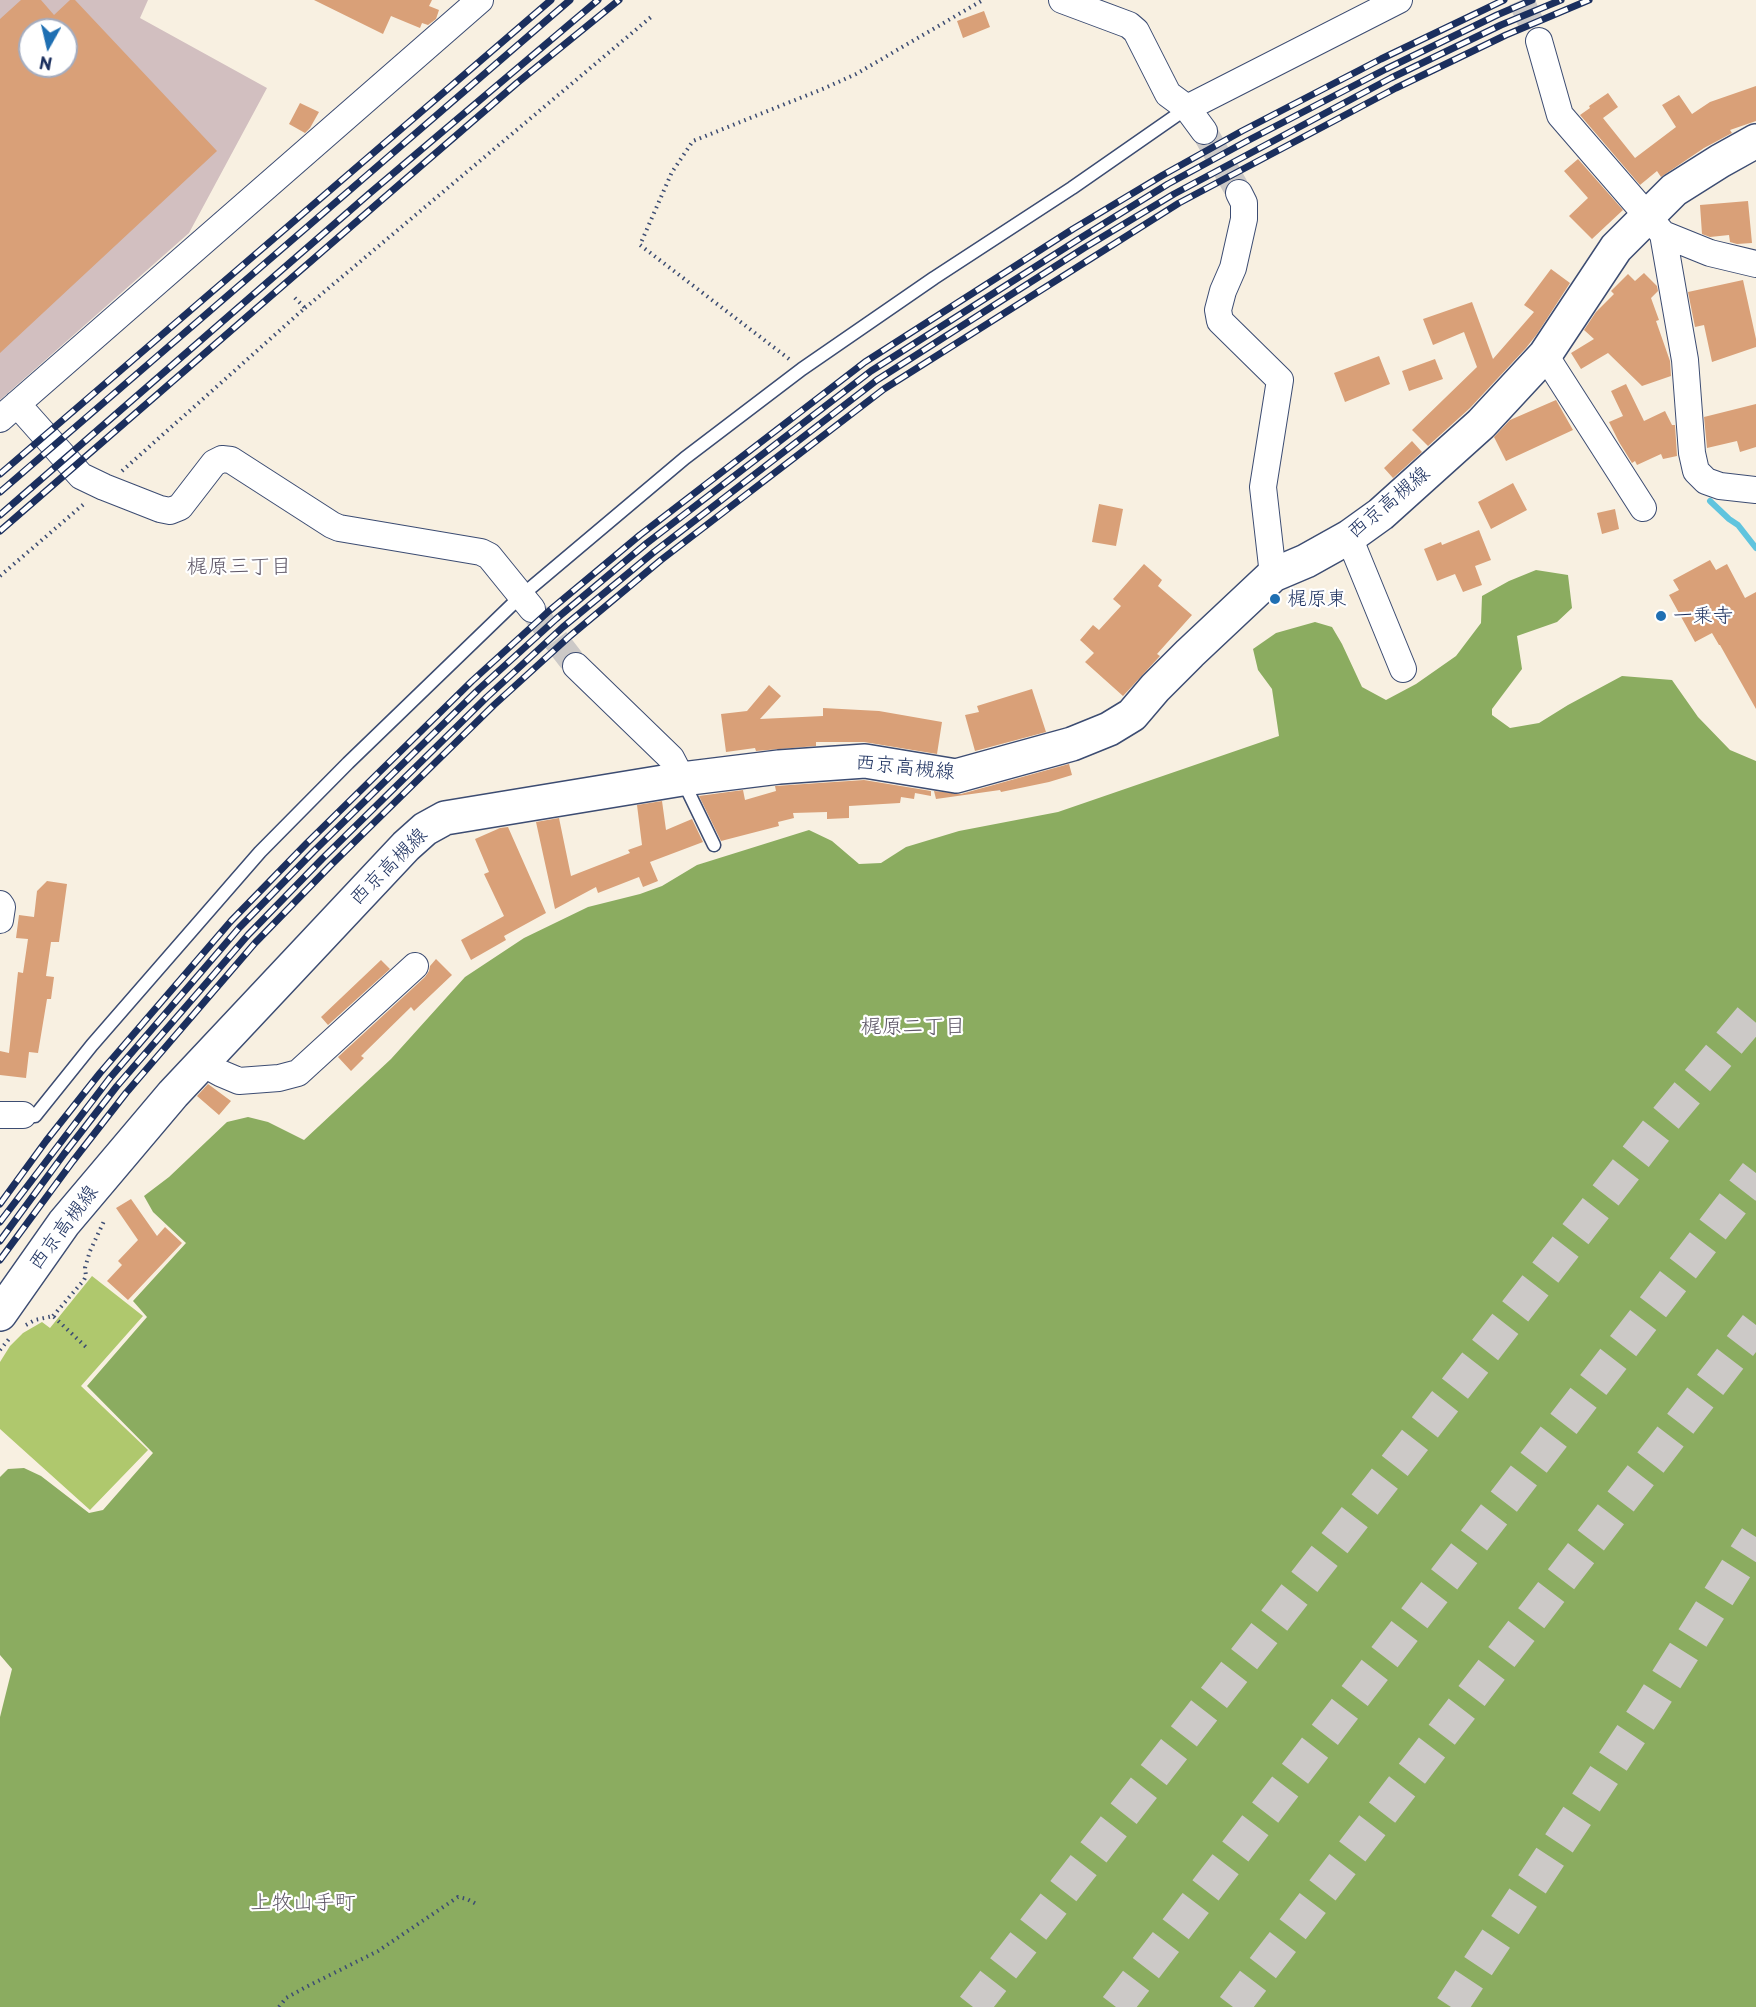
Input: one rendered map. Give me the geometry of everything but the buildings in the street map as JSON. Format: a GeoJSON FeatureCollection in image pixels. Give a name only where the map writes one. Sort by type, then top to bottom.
{"type":"FeatureCollection","features":[{"type":"Feature","properties":{"kind":"main road","name":"西京高槻線"},"geometry":{"type":"LineString","coordinates":[[10,1327],[64,1223],[173,1094],[410,842],[434,823],[445,818],[682,779],[778,767],[865,761],[956,776],[1072,744],[1109,729],[1132,715],[1190,653],[1273,575],[1306,561],[1349,537],[1380,514],[1480,424],[1545,355],[1616,248],[1655,225],[1674,190],[1756,141]]}},
{"type":"Feature","properties":{"kind":"street"},"geometry":{"type":"LineString","coordinates":[[480,0],[9,412],[81,476],[160,509],[170,511],[180,507],[214,463],[222,459],[231,460],[339,528],[481,552],[489,556],[527,603]]}},
{"type":"Feature","properties":{"kind":"street"},"geometry":{"type":"LineString","coordinates":[[1062,0],[1129,25],[1136,31],[1168,94],[1187,108],[1203,131]]}},
{"type":"Feature","properties":{"kind":"street"},"geometry":{"type":"LineString","coordinates":[[1187,108],[1399,0]]}},
{"type":"Feature","properties":{"kind":"street"},"geometry":{"type":"LineString","coordinates":[[1539,42],[1560,115],[1655,225],[1710,253],[1756,264]]}},
{"type":"Feature","properties":{"kind":"street"},"geometry":{"type":"LineString","coordinates":[[1239,193],[1244,203],[1244,219],[1233,268],[1218,310],[1220,321],[1280,380],[1263,487],[1273,575]]}},
{"type":"Feature","properties":{"kind":"street"},"geometry":{"type":"LineString","coordinates":[[1655,225],[1685,360],[1692,453],[1696,471],[1706,481],[1720,486],[1756,490]]}},
{"type":"Feature","properties":{"kind":"street"},"geometry":{"type":"LineString","coordinates":[[1545,355],[1643,508]]}},
{"type":"Feature","properties":{"kind":"street"},"geometry":{"type":"LineString","coordinates":[[1349,537],[1403,669]]}},
{"type":"Feature","properties":{"kind":"street"},"geometry":{"type":"LineString","coordinates":[[576,666],[671,758],[682,779]]}},
{"type":"Feature","properties":{"kind":"street"},"geometry":{"type":"LineString","coordinates":[[0,904],[2,907],[0,920]]}},
{"type":"Feature","properties":{"kind":"street"},"geometry":{"type":"LineString","coordinates":[[202,1063],[220,1074],[239,1081],[279,1078],[298,1073],[415,966]]}},
{"type":"Feature","properties":{"kind":"lane"},"geometry":{"type":"LineString","coordinates":[[11,1115],[35,1116],[107,1027],[260,852],[348,763],[685,458],[802,369],[1187,108]]}},
{"type":"Feature","properties":{"kind":"lane"},"geometry":{"type":"LineString","coordinates":[[682,779],[714,845]]}},
{"type":"Feature","properties":{"kind":"path"},"geometry":{"type":"LineString","coordinates":[[802,369],[640,245],[672,172],[693,141],[856,74],[983,0]]}},
{"type":"Feature","properties":{"kind":"path"},"geometry":{"type":"LineString","coordinates":[[0,576],[305,308],[651,17]]}},
{"type":"Feature","properties":{"kind":"path"},"geometry":{"type":"LineString","coordinates":[[294,297],[305,308]]}},
{"type":"Feature","properties":{"kind":"path"},"geometry":{"type":"LineString","coordinates":[[0,1350],[10,1327],[53,1316],[84,1280],[90,1251],[108,1213]]}},
{"type":"Feature","properties":{"kind":"path"},"geometry":{"type":"LineString","coordinates":[[53,1316],[87,1348]]}},
{"type":"Feature","properties":{"kind":"path"},"geometry":{"type":"LineString","coordinates":[[279,2007],[286,1998],[378,1951],[458,1897],[478,1905]]}},
{"type":"Feature","properties":{"kind":"shaded area"},"geometry":{"type":"Polygon","coordinates":[[[0,0],[148,0],[140,18],[267,88],[189,233],[0,400],[0,0]]]}},
{"type":"Feature","properties":{"kind":"green space"},"geometry":{"type":"Polygon","coordinates":[[[1536,570],[1568,575],[1572,608],[1557,622],[1517,636],[1522,669],[1492,709],[1492,715],[1510,728],[1539,723],[1622,676],[1672,680],[1698,717],[1730,750],[1756,761],[1756,2007],[0,2007],[0,1717],[12,1669],[0,1655],[0,1477],[8,1469],[24,1468],[41,1476],[89,1513],[103,1510],[153,1453],[87,1386],[147,1317],[133,1301],[186,1243],[153,1212],[144,1196],[169,1177],[227,1122],[248,1117],[268,1122],[304,1140],[391,1059],[465,977],[524,938],[588,907],[640,894],[662,886],[697,865],[809,830],[832,841],[859,864],[881,863],[906,847],[959,831],[1058,812],[1279,736],[1272,689],[1258,670],[1253,649],[1276,633],[1315,622],[1332,627],[1362,687],[1386,700],[1416,684],[1456,656],[1481,623],[1482,596],[1509,581],[1536,570]]]}},
{"type":"Feature","properties":{"kind":"green space"},"geometry":{"type":"Polygon","coordinates":[[[92,1276],[143,1316],[81,1386],[148,1450],[90,1510],[0,1429],[0,1362],[10,1346],[23,1333],[42,1322],[50,1328],[92,1276]]]}},
{"type":"Feature","properties":{"kind":"waterway"},"geometry":{"type":"LineString","coordinates":[[1710,501],[1738,525],[1756,548]]}},
{"type":"Feature","properties":{"kind":"tunnel"},"geometry":{"type":"LineString","coordinates":[[1521,0],[1539,41]]}},
{"type":"Feature","properties":{"kind":"tunnel"},"geometry":{"type":"LineString","coordinates":[[1204,131],[1239,193]]}},
{"type":"Feature","properties":{"kind":"tunnel"},"geometry":{"type":"LineString","coordinates":[[532,609],[576,666]]}},
{"type":"Feature","properties":{"kind":"tunnel"},"geometry":{"type":"LineString","coordinates":[[973,2007],[1662,1123],[1756,1011]]}},
{"type":"Feature","properties":{"kind":"tunnel"},"geometry":{"type":"LineString","coordinates":[[1116,2007],[1756,1173]]}},
{"type":"Feature","properties":{"kind":"tunnel"},"geometry":{"type":"LineString","coordinates":[[1233,2007],[1756,1325]]}},
{"type":"Feature","properties":{"kind":"tunnel"},"geometry":{"type":"LineString","coordinates":[[1451,2007],[1649,1707],[1756,1537]]}},
{"type":"Feature","properties":{"kind":"railway"},"geometry":{"type":"LineString","coordinates":[[0,474],[551,0]]}},
{"type":"Feature","properties":{"kind":"railway"},"geometry":{"type":"LineString","coordinates":[[0,492],[570,0]]}},
{"type":"Feature","properties":{"kind":"railway"},"geometry":{"type":"LineString","coordinates":[[0,515],[370,193],[598,0]]}},
{"type":"Feature","properties":{"kind":"railway"},"geometry":{"type":"LineString","coordinates":[[0,531],[517,83],[619,0]]}},
{"type":"Feature","properties":{"kind":"railway"},"geometry":{"type":"LineString","coordinates":[[0,1204],[100,1073],[231,921],[472,681],[549,611],[640,535],[865,362],[1073,229],[1242,131],[1381,59],[1504,0]]}},
{"type":"Feature","properties":{"kind":"railway"},"geometry":{"type":"LineString","coordinates":[[0,1222],[109,1079],[239,928],[479,689],[556,619],[647,543],[871,371],[1168,184],[1386,69],[1532,0]]}},
{"type":"Feature","properties":{"kind":"railway"},"geometry":{"type":"LineString","coordinates":[[0,1241],[117,1086],[248,935],[487,697],[563,627],[654,552],[877,380],[1084,248],[1174,194],[1391,78],[1501,25],[1561,0]]}},
{"type":"Feature","properties":{"kind":"railway"},"geometry":{"type":"LineString","coordinates":[[0,1260],[126,1093],[255,943],[494,705],[570,636],[661,560],[884,389],[1179,203],[1396,88],[1506,35],[1589,0]]}},
{"type":"Feature","properties":{"kind":"place","name":"梶原東"},"geometry":{"type":"Point","coordinates":[1275,599]}},
{"type":"Feature","properties":{"kind":"place","name":"一乗寺"},"geometry":{"type":"Point","coordinates":[1661,616]}},
{"type":"Feature","properties":{"kind":"district","name":"梶原三丁目"},"geometry":{"type":"Point","coordinates":[239,567]}},
{"type":"Feature","properties":{"kind":"district","name":"梶原二丁目"},"geometry":{"type":"Point","coordinates":[913,1027]}},
{"type":"Feature","properties":{"kind":"district","name":"上牧山手町"},"geometry":{"type":"Point","coordinates":[303,1903]}}]}
